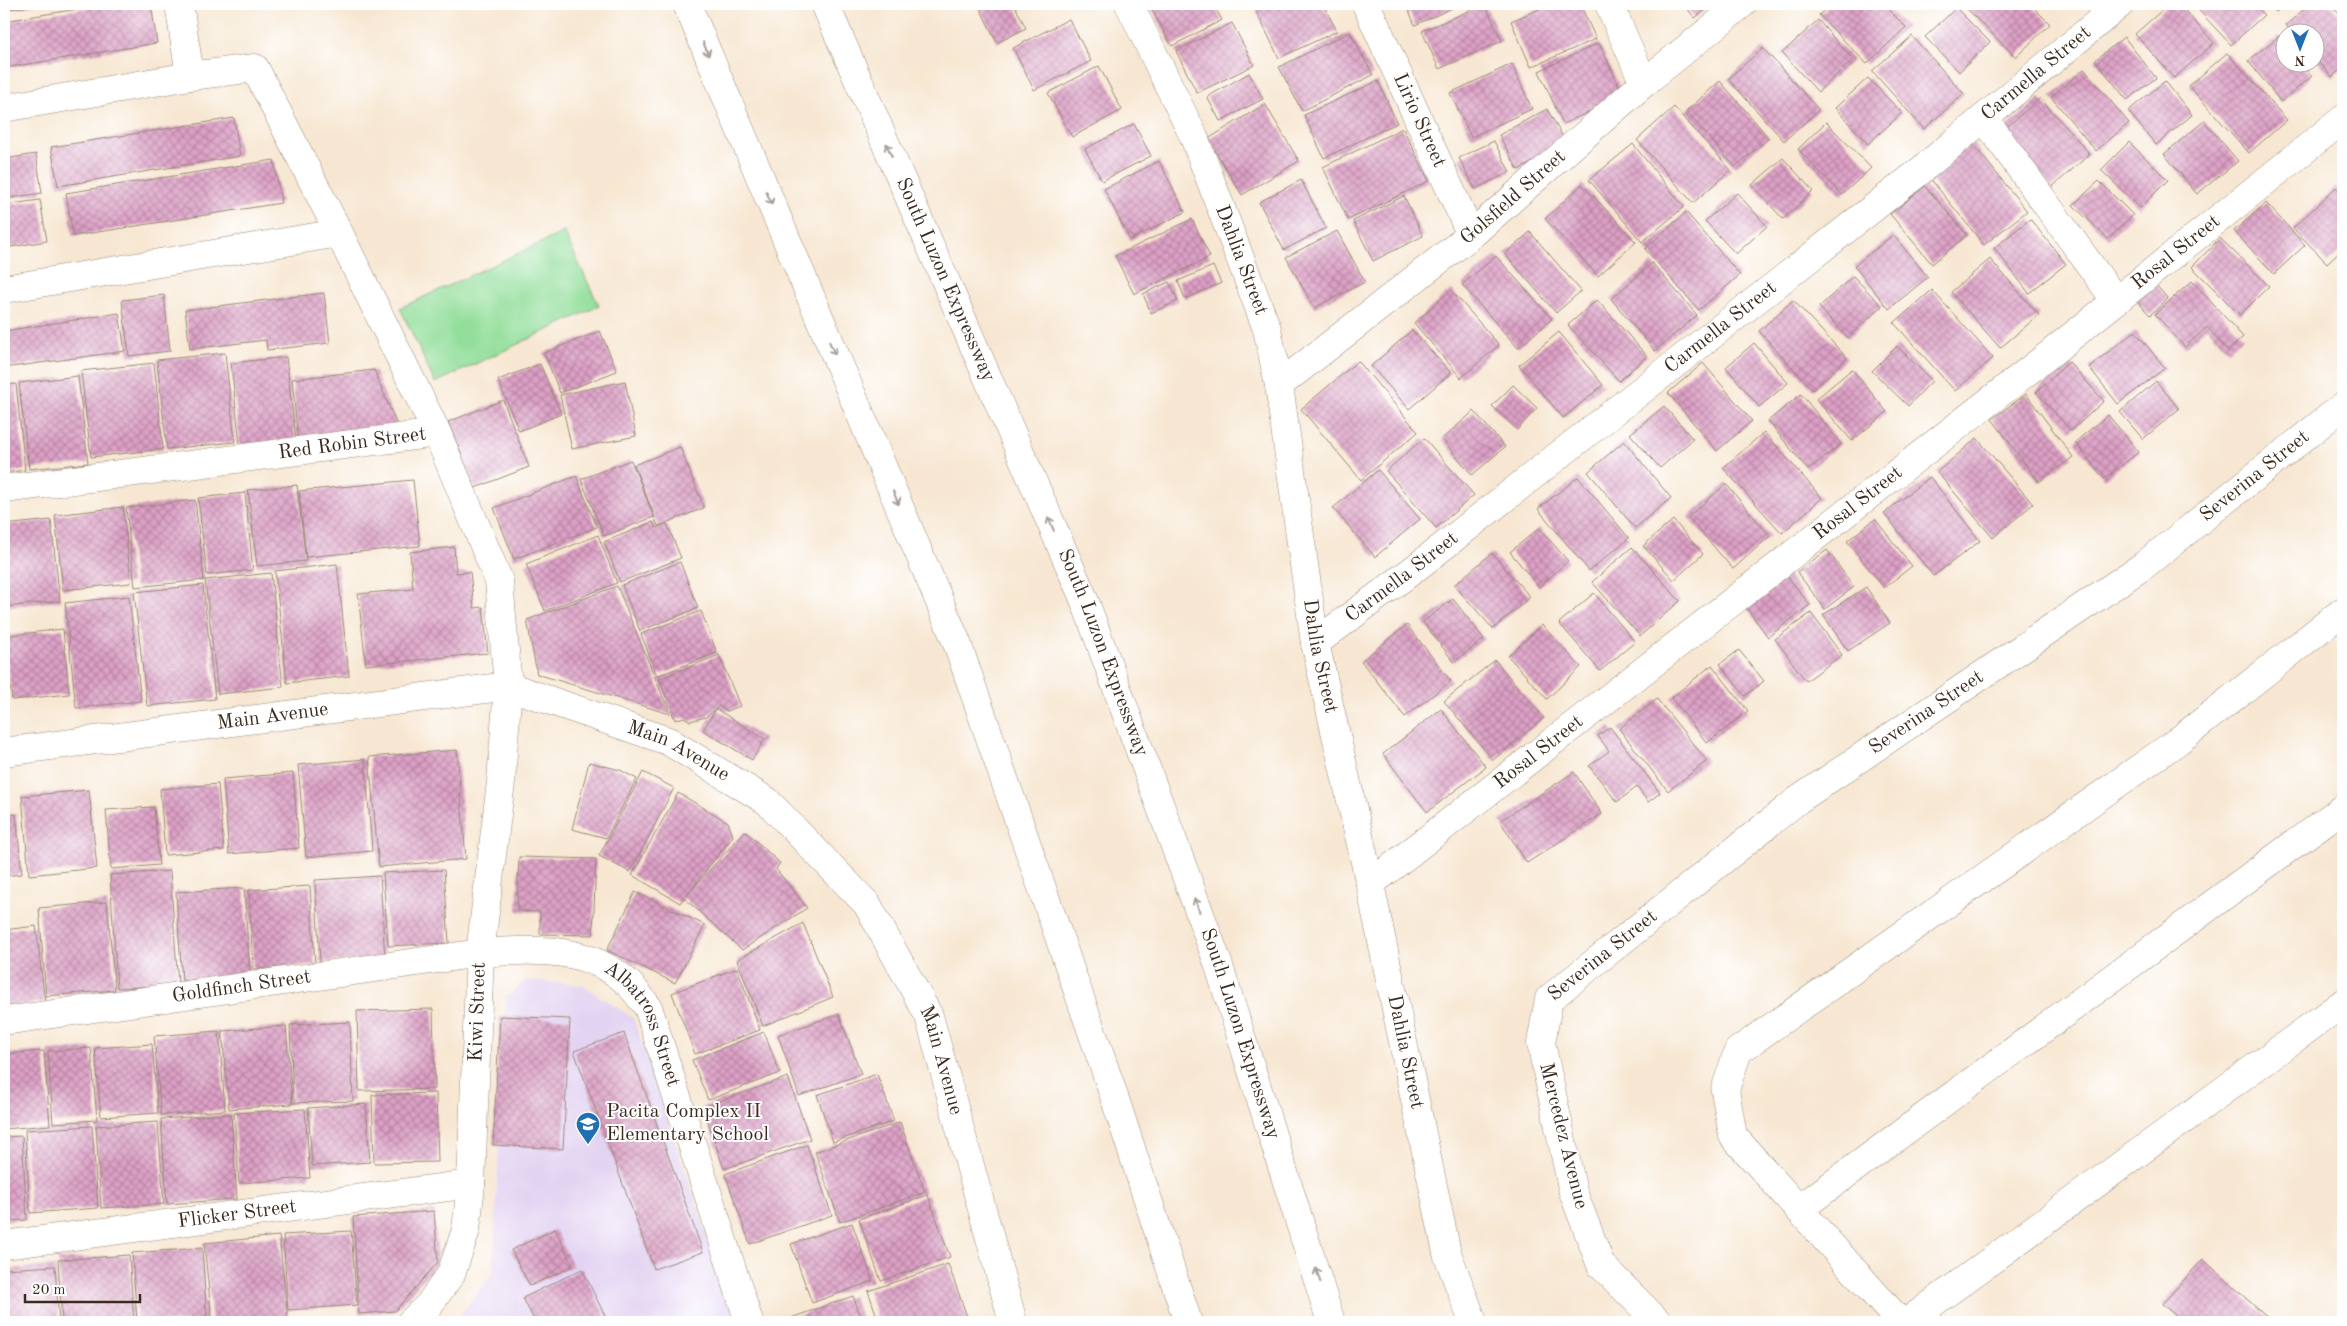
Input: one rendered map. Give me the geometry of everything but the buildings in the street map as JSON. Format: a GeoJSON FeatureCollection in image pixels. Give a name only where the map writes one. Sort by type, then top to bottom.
{"type":"FeatureCollection","features":[{"type":"Feature","properties":{"kind":"main road"},"geometry":{"type":"LineString","coordinates":[[179,4],[190,76]]}},
{"type":"Feature","properties":{"kind":"main road"},"geometry":{"type":"LineString","coordinates":[[687,4],[957,643],[1110,1084],[1188,1322]]}},
{"type":"Feature","properties":{"kind":"main road","name":"South Luzon Expressway"},"geometry":{"type":"LineString","coordinates":[[825,4],[1084,599],[1218,963],[1332,1322]]}},
{"type":"Feature","properties":{"kind":"main road","name":"Dahlia Street"},"geometry":{"type":"LineString","coordinates":[[1129,4],[1194,137],[1267,329],[1279,385],[1315,643],[1370,884],[1447,1253],[1473,1322]]}},
{"type":"Feature","properties":{"kind":"main road","name":"Lirio Street"},"geometry":{"type":"LineString","coordinates":[[1366,4],[1471,235]]}},
{"type":"Feature","properties":{"kind":"main road"},"geometry":{"type":"LineString","coordinates":[[1609,4],[1644,83]]}},
{"type":"Feature","properties":{"kind":"main road","name":"Golsfield Street"},"geometry":{"type":"LineString","coordinates":[[1279,385],[1471,235],[1644,83],[1742,4]]}},
{"type":"Feature","properties":{"kind":"main road","name":"Carmella Street"},"geometry":{"type":"LineString","coordinates":[[1315,643],[1413,570],[1904,184],[2120,4]]}},
{"type":"Feature","properties":{"kind":"main road"},"geometry":{"type":"LineString","coordinates":[[4,108],[190,76],[255,68],[339,233],[437,434]]}},
{"type":"Feature","properties":{"kind":"main road"},"geometry":{"type":"LineString","coordinates":[[1984,118],[2116,301]]}},
{"type":"Feature","properties":{"kind":"main road","name":"Rosal Street"},"geometry":{"type":"LineString","coordinates":[[1370,884],[2116,301],[2343,119]]}},
{"type":"Feature","properties":{"kind":"main road"},"geometry":{"type":"LineString","coordinates":[[4,289],[339,233]]}},
{"type":"Feature","properties":{"kind":"main road","name":"Severina Street"},"geometry":{"type":"LineString","coordinates":[[1541,1043],[1549,998],[1782,813],[2144,566],[2343,406]]}},
{"type":"Feature","properties":{"kind":"main road","name":"Red Robin Street"},"geometry":{"type":"LineString","coordinates":[[4,489],[437,434],[500,581],[508,686]]}},
{"type":"Feature","properties":{"kind":"main road"},"geometry":{"type":"LineString","coordinates":[[1900,1322],[1733,1136],[1725,1090],[1738,1051],[2178,741],[2343,611]]}},
{"type":"Feature","properties":{"kind":"main road","name":"Main Avenue"},"geometry":{"type":"LineString","coordinates":[[4,752],[508,686],[668,741],[766,801],[867,904],[929,1016],[1014,1322]]}},
{"type":"Feature","properties":{"kind":"main road","name":"Kiwi Street"},"geometry":{"type":"LineString","coordinates":[[411,1322],[428,1306],[451,1274],[466,1230],[471,1184],[480,953],[501,782],[508,686]]}},
{"type":"Feature","properties":{"kind":"main road"},"geometry":{"type":"LineString","coordinates":[[1799,1209],[2343,808]]}},
{"type":"Feature","properties":{"kind":"main road","name":"Albatross Street"},"geometry":{"type":"LineString","coordinates":[[480,953],[527,950],[568,952],[600,964],[628,983],[648,1008],[749,1322]]}},
{"type":"Feature","properties":{"kind":"main road","name":"Goldfinch Street"},"geometry":{"type":"LineString","coordinates":[[4,1021],[480,953]]}},
{"type":"Feature","properties":{"kind":"main road"},"geometry":{"type":"LineString","coordinates":[[1907,1322],[2343,1003]]}},
{"type":"Feature","properties":{"kind":"main road","name":"Mercedez Avenue"},"geometry":{"type":"LineString","coordinates":[[1541,1043],[1573,1192],[1601,1265],[1658,1322]]}},
{"type":"Feature","properties":{"kind":"main road","name":"Flicker Street"},"geometry":{"type":"LineString","coordinates":[[4,1246],[471,1184]]}},
{"type":"Feature","properties":{"kind":"shaded area","name":"Pacita Complex II Elementary School"},"geometry":{"type":"Polygon","coordinates":[[[526,980],[582,985],[633,1018],[737,1322],[455,1322],[493,1272],[506,997],[526,980]]]}},
{"type":"Feature","properties":{"kind":"green space"},"geometry":{"type":"Polygon","coordinates":[[[564,232],[599,306],[435,383],[400,308],[564,232]]]}},
{"type":"Feature","properties":{"kind":"place","name":"Pacita Complex II Elementary School"},"geometry":{"type":"Point","coordinates":[588,1145]}}]}
